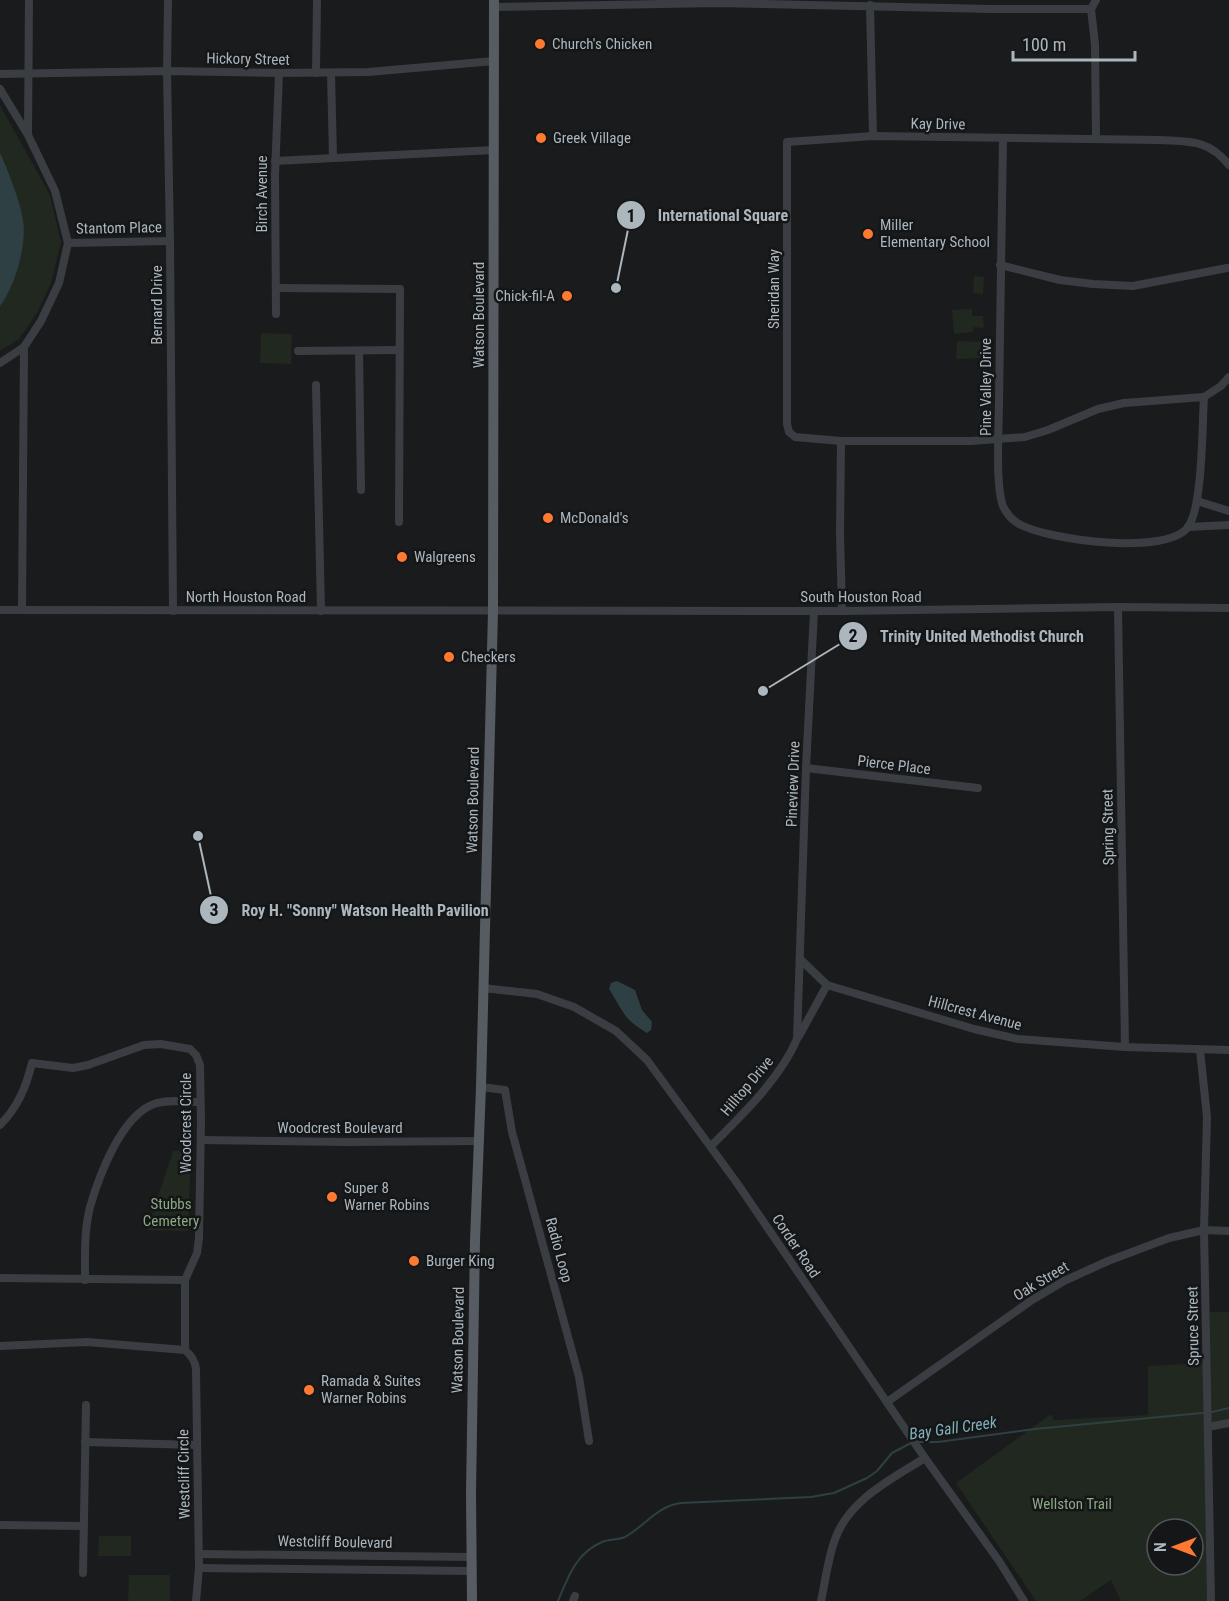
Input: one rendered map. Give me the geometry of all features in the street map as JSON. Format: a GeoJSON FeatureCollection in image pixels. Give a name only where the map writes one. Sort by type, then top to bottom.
{"type":"FeatureCollection","features":[{"type":"Feature","properties":{"kind":"main road","name":"Watson Boulevard"},"geometry":{"type":"LineString","coordinates":[[472,1601],[474,1272],[493,611],[494,4]]}},
{"type":"Feature","properties":{"kind":"street"},"geometry":{"type":"LineString","coordinates":[[28,135],[29,0]]}},
{"type":"Feature","properties":{"kind":"street","name":"Bernard Drive"},"geometry":{"type":"LineString","coordinates":[[168,0],[173,611]]}},
{"type":"Feature","properties":{"kind":"street"},"geometry":{"type":"LineString","coordinates":[[316,73],[317,0]]}},
{"type":"Feature","properties":{"kind":"street"},"geometry":{"type":"LineString","coordinates":[[1096,0],[1091,9],[1096,68],[1096,138]]}},
{"type":"Feature","properties":{"kind":"street"},"geometry":{"type":"LineString","coordinates":[[494,4],[718,2],[992,5],[1091,9]]}},
{"type":"Feature","properties":{"kind":"street"},"geometry":{"type":"LineString","coordinates":[[870,5],[873,136]]}},
{"type":"Feature","properties":{"kind":"street","name":"Hickory Street"},"geometry":{"type":"LineString","coordinates":[[0,74],[167,71],[331,73],[494,61]]}},
{"type":"Feature","properties":{"kind":"street"},"geometry":{"type":"LineString","coordinates":[[331,73],[333,157]]}},
{"type":"Feature","properties":{"kind":"street","name":"Birch Avenue"},"geometry":{"type":"LineString","coordinates":[[276,314],[275,160],[279,74]]}},
{"type":"Feature","properties":{"kind":"street"},"geometry":{"type":"LineString","coordinates":[[0,89],[28,135],[55,191],[68,243],[59,283],[41,321],[24,347],[0,363]]}},
{"type":"Feature","properties":{"kind":"street","name":"Kay Drive"},"geometry":{"type":"LineString","coordinates":[[873,136],[1003,138]]}},
{"type":"Feature","properties":{"kind":"street","name":"Sheridan Way"},"geometry":{"type":"LineString","coordinates":[[873,136],[787,142],[787,424],[789,432],[795,437],[841,441],[1025,437],[1098,409],[1124,403],[1203,397]]}},
{"type":"Feature","properties":{"kind":"street"},"geometry":{"type":"LineString","coordinates":[[1003,138],[1096,138],[1192,142],[1214,149],[1229,164]]}},
{"type":"Feature","properties":{"kind":"street","name":"Pine Valley Drive"},"geometry":{"type":"LineString","coordinates":[[1003,138],[999,439],[1000,496],[1004,508],[1012,520],[1022,526],[1052,536],[1128,544],[1174,537],[1188,527]]}},
{"type":"Feature","properties":{"kind":"street"},"geometry":{"type":"LineString","coordinates":[[275,160],[494,150]]}},
{"type":"Feature","properties":{"kind":"street","name":"Stantom Place"},"geometry":{"type":"LineString","coordinates":[[68,243],[170,241]]}},
{"type":"Feature","properties":{"kind":"street"},"geometry":{"type":"LineString","coordinates":[[1000,265],[1060,280],[1133,286],[1228,268]]}},
{"type":"Feature","properties":{"kind":"street"},"geometry":{"type":"LineString","coordinates":[[276,288],[400,289],[399,522]]}},
{"type":"Feature","properties":{"kind":"street"},"geometry":{"type":"LineString","coordinates":[[22,610],[24,347]]}},
{"type":"Feature","properties":{"kind":"street"},"geometry":{"type":"LineString","coordinates":[[297,351],[399,350]]}},
{"type":"Feature","properties":{"kind":"street"},"geometry":{"type":"LineString","coordinates":[[359,351],[361,490]]}},
{"type":"Feature","properties":{"kind":"street"},"geometry":{"type":"LineString","coordinates":[[1229,377],[1221,386],[1203,397],[1197,501],[1188,527],[1229,525]]}},
{"type":"Feature","properties":{"kind":"street"},"geometry":{"type":"LineString","coordinates":[[316,385],[321,611]]}},
{"type":"Feature","properties":{"kind":"street"},"geometry":{"type":"LineString","coordinates":[[841,441],[842,611]]}},
{"type":"Feature","properties":{"kind":"street"},"geometry":{"type":"LineString","coordinates":[[1197,501],[1229,511]]}},
{"type":"Feature","properties":{"kind":"street","name":"South Houston Road"},"geometry":{"type":"LineString","coordinates":[[493,611],[842,611],[1118,607],[1229,609]]}},
{"type":"Feature","properties":{"kind":"street","name":"Spring Street"},"geometry":{"type":"LineString","coordinates":[[1118,607],[1125,1047]]}},
{"type":"Feature","properties":{"kind":"street","name":"North Houston Road"},"geometry":{"type":"LineString","coordinates":[[0,610],[493,611]]}},
{"type":"Feature","properties":{"kind":"street","name":"Pineview Drive"},"geometry":{"type":"LineString","coordinates":[[800,959],[814,611]]}},
{"type":"Feature","properties":{"kind":"street","name":"Pierce Place"},"geometry":{"type":"LineString","coordinates":[[806,768],[978,788]]}},
{"type":"Feature","properties":{"kind":"street","name":"Hillcrest Avenue"},"geometry":{"type":"LineString","coordinates":[[800,959],[827,985],[974,1029],[1018,1039],[1125,1047],[1229,1050]]}},
{"type":"Feature","properties":{"kind":"street","name":"Hilltop Drive"},"geometry":{"type":"LineString","coordinates":[[797,1039],[800,959]]}},
{"type":"Feature","properties":{"kind":"street","name":"Hilltop Drive"},"geometry":{"type":"LineString","coordinates":[[711,1146],[767,1085],[790,1055],[827,985]]}},
{"type":"Feature","properties":{"kind":"street","name":"Corder Road"},"geometry":{"type":"LineString","coordinates":[[483,987],[537,994],[585,1012],[616,1031],[647,1060],[711,1146],[925,1458],[999,1561],[1024,1601]]}},
{"type":"Feature","properties":{"kind":"street","name":"Woodcrest Circle"},"geometry":{"type":"LineString","coordinates":[[0,1125],[15,1109],[28,1081],[32,1063],[73,1068],[144,1045],[162,1044],[190,1049],[196,1055],[200,1065],[201,1140],[197,1253],[185,1280]]}},
{"type":"Feature","properties":{"kind":"street","name":"Spruce Street"},"geometry":{"type":"LineString","coordinates":[[1200,1050],[1207,1117],[1204,1230],[1211,1601]]}},
{"type":"Feature","properties":{"kind":"street","name":"Radio Loop"},"geometry":{"type":"LineString","coordinates":[[481,1087],[505,1090],[512,1132],[579,1377],[589,1441]]}},
{"type":"Feature","properties":{"kind":"street"},"geometry":{"type":"LineString","coordinates":[[85,1280],[85,1246],[90,1207],[120,1135],[142,1110],[155,1104],[199,1102]]}},
{"type":"Feature","properties":{"kind":"street","name":"Woodcrest Boulevard"},"geometry":{"type":"LineString","coordinates":[[201,1140],[479,1141]]}},
{"type":"Feature","properties":{"kind":"street","name":"Oak Street"},"geometry":{"type":"LineString","coordinates":[[887,1402],[1032,1300],[1064,1281],[1108,1261],[1169,1238],[1204,1230],[1229,1231]]}},
{"type":"Feature","properties":{"kind":"street"},"geometry":{"type":"LineString","coordinates":[[0,1278],[185,1280]]}},
{"type":"Feature","properties":{"kind":"street","name":"Westcliff Circle"},"geometry":{"type":"LineString","coordinates":[[185,1280],[185,1350],[195,1363],[199,1554],[196,1601]]}},
{"type":"Feature","properties":{"kind":"street"},"geometry":{"type":"LineString","coordinates":[[0,1346],[87,1342],[185,1350]]}},
{"type":"Feature","properties":{"kind":"street"},"geometry":{"type":"LineString","coordinates":[[84,1573],[86,1405]]}},
{"type":"Feature","properties":{"kind":"street"},"geometry":{"type":"LineString","coordinates":[[1208,1425],[1229,1423]]}},
{"type":"Feature","properties":{"kind":"street"},"geometry":{"type":"LineString","coordinates":[[85,1442],[197,1445]]}},
{"type":"Feature","properties":{"kind":"street"},"geometry":{"type":"LineString","coordinates":[[821,1601],[834,1541],[844,1520],[882,1485],[925,1458]]}},
{"type":"Feature","properties":{"kind":"street"},"geometry":{"type":"LineString","coordinates":[[0,1525],[84,1526]]}},
{"type":"Feature","properties":{"kind":"street","name":"Westcliff Boulevard"},"geometry":{"type":"LineString","coordinates":[[199,1554],[472,1557]]}},
{"type":"Feature","properties":{"kind":"street","name":"Westcliff Boulevard"},"geometry":{"type":"LineString","coordinates":[[199,1568],[472,1571]]}},
{"type":"Feature","properties":{"kind":"green space"},"geometry":{"type":"Polygon","coordinates":[[[0,105],[50,195],[61,242],[51,283],[37,313],[19,339],[0,351],[0,105]]]}},
{"type":"Feature","properties":{"kind":"green space"},"geometry":{"type":"Polygon","coordinates":[[[974,276],[984,277],[983,294],[973,293],[974,276]]]}},
{"type":"Feature","properties":{"kind":"green space"},"geometry":{"type":"Polygon","coordinates":[[[972,309],[972,316],[983,316],[984,328],[974,327],[973,332],[954,334],[952,310],[972,309]]]}},
{"type":"Feature","properties":{"kind":"green space"},"geometry":{"type":"Polygon","coordinates":[[[261,333],[292,334],[291,364],[260,363],[261,333]]]}},
{"type":"Feature","properties":{"kind":"green space"},"geometry":{"type":"Polygon","coordinates":[[[957,341],[984,342],[984,358],[956,359],[957,341]]]}},
{"type":"Feature","properties":{"kind":"green space","name":"Stubbs Cemetery"},"geometry":{"type":"Polygon","coordinates":[[[173,1151],[191,1151],[188,1231],[147,1230],[173,1151]]]}},
{"type":"Feature","properties":{"kind":"green space"},"geometry":{"type":"Polygon","coordinates":[[[1210,1312],[1229,1312],[1229,1420],[1210,1425],[1210,1312]]]}},
{"type":"Feature","properties":{"kind":"green space","name":"Wellston Trail"},"geometry":{"type":"Polygon","coordinates":[[[1203,1363],[1207,1601],[1121,1601],[1111,1580],[1080,1601],[1036,1601],[956,1483],[1051,1414],[1054,1420],[1148,1415],[1148,1366],[1203,1363]]]}},
{"type":"Feature","properties":{"kind":"green space"},"geometry":{"type":"Polygon","coordinates":[[[99,1536],[131,1536],[131,1556],[98,1556],[99,1536]]]}},
{"type":"Feature","properties":{"kind":"green space"},"geometry":{"type":"Polygon","coordinates":[[[129,1575],[170,1575],[170,1601],[128,1601],[129,1575]]]}},
{"type":"Feature","properties":{"kind":"shaded area"},"geometry":{"type":"Polygon","coordinates":[[[0,153],[17,195],[24,230],[19,265],[0,306],[0,153]]]}},
{"type":"Feature","properties":{"kind":"shaded area"},"geometry":{"type":"Polygon","coordinates":[[[617,981],[635,990],[642,1010],[652,1022],[651,1030],[647,1033],[628,1019],[609,989],[611,983],[617,981]]]}},
{"type":"Feature","properties":{"kind":"waterway","name":"Bay Gall Creek"},"geometry":{"type":"LineString","coordinates":[[917,1442],[938,1442],[1035,1429],[1212,1412],[1229,1408]]}},
{"type":"Feature","properties":{"kind":"waterway","name":"Bay Gall Creek"},"geometry":{"type":"LineString","coordinates":[[558,1601],[574,1567],[586,1552],[602,1542],[625,1537],[665,1508],[681,1503],[811,1497],[834,1493],[867,1478],[877,1471],[892,1453],[911,1443]]}},
{"type":"Feature","properties":{"kind":"place","name":"Church's Chicken"},"geometry":{"type":"Point","coordinates":[540,44]}},
{"type":"Feature","properties":{"kind":"place","name":"Greek Village"},"geometry":{"type":"Point","coordinates":[541,138]}},
{"type":"Feature","properties":{"kind":"place","name":"Miller Elementary School"},"geometry":{"type":"Point","coordinates":[868,234]}},
{"type":"Feature","properties":{"kind":"place","name":"International Square"},"geometry":{"type":"Point","coordinates":[616,288]}},
{"type":"Feature","properties":{"kind":"place","name":"Chick-fil-A"},"geometry":{"type":"Point","coordinates":[567,296]}},
{"type":"Feature","properties":{"kind":"place","name":"McDonald's"},"geometry":{"type":"Point","coordinates":[548,518]}},
{"type":"Feature","properties":{"kind":"place","name":"Walgreens"},"geometry":{"type":"Point","coordinates":[402,557]}},
{"type":"Feature","properties":{"kind":"place","name":"Checkers"},"geometry":{"type":"Point","coordinates":[449,657]}},
{"type":"Feature","properties":{"kind":"place","name":"Trinity United Methodist Church"},"geometry":{"type":"Point","coordinates":[763,691]}},
{"type":"Feature","properties":{"kind":"place","name":"Roy H. \"Sonny\" Watson Health Pavilion"},"geometry":{"type":"Point","coordinates":[198,836]}},
{"type":"Feature","properties":{"kind":"place","name":"Super 8 Warner Robins"},"geometry":{"type":"Point","coordinates":[332,1197]}},
{"type":"Feature","properties":{"kind":"place","name":"Burger King"},"geometry":{"type":"Point","coordinates":[414,1261]}},
{"type":"Feature","properties":{"kind":"place","name":"Ramada & Suites Warner Robins"},"geometry":{"type":"Point","coordinates":[309,1390]}}]}
